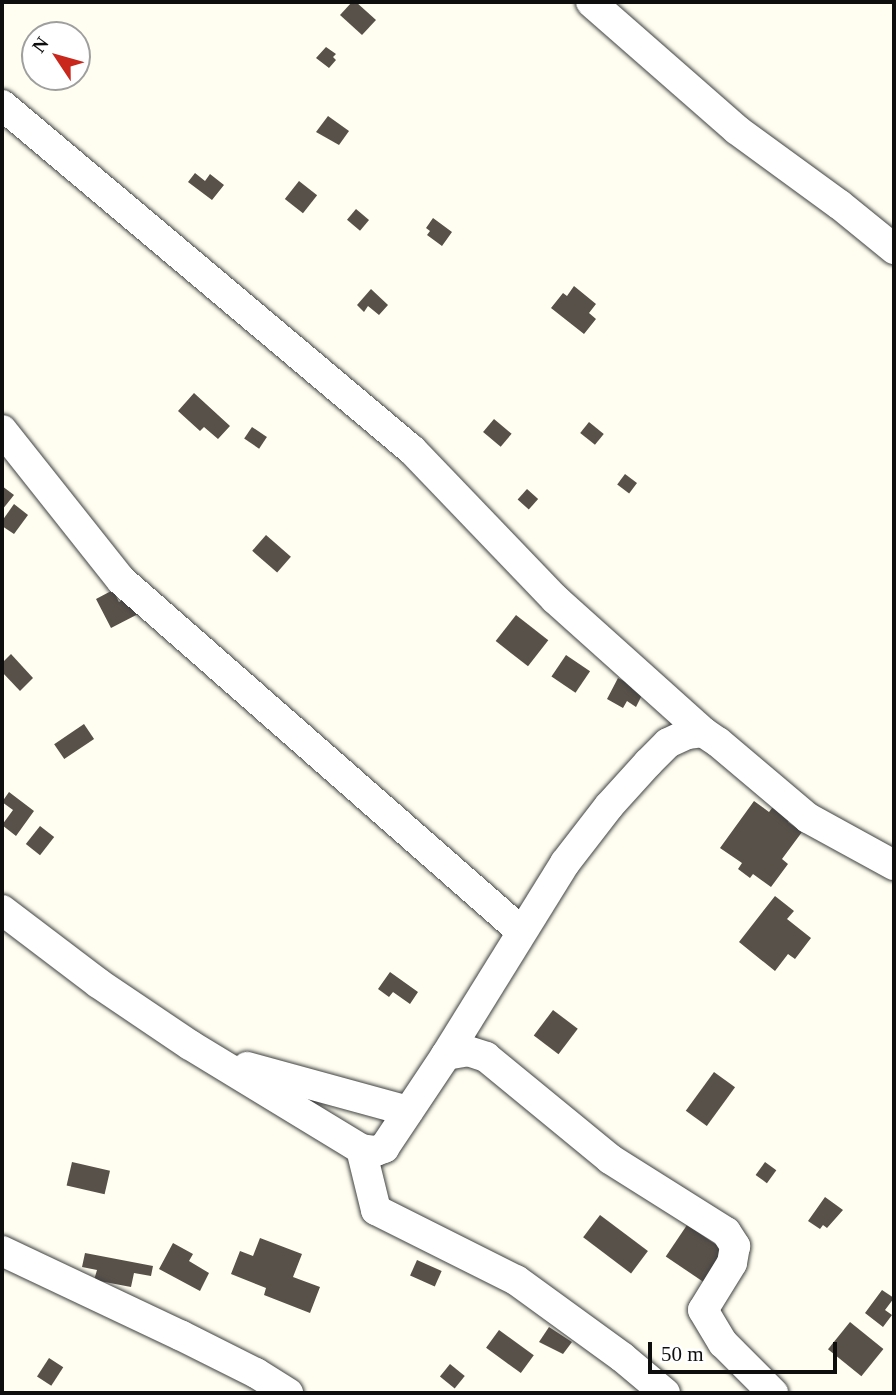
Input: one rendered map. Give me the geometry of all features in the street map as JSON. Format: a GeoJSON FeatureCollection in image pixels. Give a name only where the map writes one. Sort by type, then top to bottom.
{"type":"FeatureCollection","features":[{"type":"Feature","properties":{"kind":"street"},"geometry":{"type":"LineString","coordinates":[[591,2],[737,130],[840,205],[894,249]]}},
{"type":"Feature","properties":{"kind":"street"},"geometry":{"type":"LineString","coordinates":[[2,105],[412,450],[555,599],[703,732],[808,818],[835,836],[894,865]]}},
{"type":"Feature","properties":{"kind":"street"},"geometry":{"type":"LineString","coordinates":[[2,430],[121,580],[521,931]]}},
{"type":"Feature","properties":{"kind":"street"},"geometry":{"type":"LineString","coordinates":[[2,910],[98,983],[209,1057],[361,1149],[376,1151],[384,1148],[446,1055],[565,863],[609,806],[668,743],[687,734],[703,732]]}},
{"type":"Feature","properties":{"kind":"street"},"geometry":{"type":"LineString","coordinates":[[446,1055],[468,1051],[486,1057],[610,1159],[726,1232],[735,1246],[732,1263],[703,1310],[723,1343],[773,1393]]}},
{"type":"Feature","properties":{"kind":"street"},"geometry":{"type":"LineString","coordinates":[[209,1057],[408,1111]]}},
{"type":"Feature","properties":{"kind":"street"},"geometry":{"type":"LineString","coordinates":[[361,1149],[376,1210],[516,1280],[622,1357],[665,1393]]}},
{"type":"Feature","properties":{"kind":"street"},"geometry":{"type":"LineString","coordinates":[[2,1251],[180,1335],[256,1373],[288,1393]]}},
{"type":"Feature","properties":{"kind":"building"},"geometry":{"type":"Polygon","coordinates":[[[352,2],[356,2],[376,20],[362,35],[340,15],[352,2]]]}},
{"type":"Feature","properties":{"kind":"building"},"geometry":{"type":"Polygon","coordinates":[[[326,47],[336,54],[333,57],[336,60],[329,68],[316,58],[326,47]]]}},
{"type":"Feature","properties":{"kind":"building"},"geometry":{"type":"Polygon","coordinates":[[[328,116],[349,131],[339,145],[316,132],[328,116]]]}},
{"type":"Feature","properties":{"kind":"building"},"geometry":{"type":"Polygon","coordinates":[[[195,173],[205,181],[210,174],[224,185],[212,200],[188,182],[195,173]]]}},
{"type":"Feature","properties":{"kind":"building"},"geometry":{"type":"Polygon","coordinates":[[[299,181],[317,195],[303,213],[285,199],[299,181]]]}},
{"type":"Feature","properties":{"kind":"building"},"geometry":{"type":"Polygon","coordinates":[[[356,209],[369,220],[360,231],[347,220],[356,209]]]}},
{"type":"Feature","properties":{"kind":"building"},"geometry":{"type":"Polygon","coordinates":[[[433,218],[452,232],[442,246],[427,235],[430,231],[426,228],[433,218]]]}},
{"type":"Feature","properties":{"kind":"building"},"geometry":{"type":"Polygon","coordinates":[[[574,286],[596,304],[589,313],[596,319],[584,334],[551,308],[563,293],[567,296],[574,286]]]}},
{"type":"Feature","properties":{"kind":"building"},"geometry":{"type":"Polygon","coordinates":[[[371,289],[388,305],[379,315],[368,306],[364,312],[357,305],[371,289]]]}},
{"type":"Feature","properties":{"kind":"building"},"geometry":{"type":"Polygon","coordinates":[[[194,393],[230,426],[218,439],[204,427],[200,431],[178,411],[194,393]]]}},
{"type":"Feature","properties":{"kind":"building"},"geometry":{"type":"Polygon","coordinates":[[[494,419],[512,434],[501,447],[483,432],[494,419]]]}},
{"type":"Feature","properties":{"kind":"building"},"geometry":{"type":"Polygon","coordinates":[[[589,422],[604,434],[595,445],[580,433],[589,422]]]}},
{"type":"Feature","properties":{"kind":"building"},"geometry":{"type":"Polygon","coordinates":[[[252,427],[267,437],[259,449],[244,439],[252,427]]]}},
{"type":"Feature","properties":{"kind":"building"},"geometry":{"type":"Polygon","coordinates":[[[625,474],[637,483],[629,493],[617,484],[625,474]]]}},
{"type":"Feature","properties":{"kind":"building"},"geometry":{"type":"Polygon","coordinates":[[[2,486],[14,495],[2,510],[2,486]]]}},
{"type":"Feature","properties":{"kind":"building"},"geometry":{"type":"Polygon","coordinates":[[[527,489],[538,499],[529,509],[518,499],[527,489]]]}},
{"type":"Feature","properties":{"kind":"building"},"geometry":{"type":"Polygon","coordinates":[[[14,504],[28,515],[14,534],[2,526],[2,521],[14,504]]]}},
{"type":"Feature","properties":{"kind":"building"},"geometry":{"type":"Polygon","coordinates":[[[266,535],[291,557],[277,572],[252,551],[266,535]]]}},
{"type":"Feature","properties":{"kind":"building"},"geometry":{"type":"Polygon","coordinates":[[[113,590],[119,602],[133,594],[142,612],[111,628],[96,599],[113,590]]]}},
{"type":"Feature","properties":{"kind":"building"},"geometry":{"type":"Polygon","coordinates":[[[516,615],[548,640],[528,666],[496,641],[516,615]]]}},
{"type":"Feature","properties":{"kind":"building"},"geometry":{"type":"Polygon","coordinates":[[[11,654],[33,678],[20,691],[2,672],[2,663],[11,654]]]}},
{"type":"Feature","properties":{"kind":"building"},"geometry":{"type":"Polygon","coordinates":[[[566,655],[590,671],[576,693],[551,677],[566,655]]]}},
{"type":"Feature","properties":{"kind":"building"},"geometry":{"type":"Polygon","coordinates":[[[618,678],[644,691],[636,707],[627,701],[623,708],[607,699],[618,678]]]}},
{"type":"Feature","properties":{"kind":"building"},"geometry":{"type":"Polygon","coordinates":[[[84,724],[94,739],[64,759],[54,744],[84,724]]]}},
{"type":"Feature","properties":{"kind":"building"},"geometry":{"type":"Polygon","coordinates":[[[9,792],[34,811],[16,836],[2,825],[13,810],[2,802],[9,792]]]}},
{"type":"Feature","properties":{"kind":"building"},"geometry":{"type":"Polygon","coordinates":[[[754,801],[769,812],[776,803],[793,815],[788,822],[802,832],[782,859],[788,864],[771,887],[753,874],[750,878],[738,869],[742,863],[720,848],[754,801]]]}},
{"type":"Feature","properties":{"kind":"building"},"geometry":{"type":"Polygon","coordinates":[[[40,826],[54,837],[40,855],[26,844],[40,826]]]}},
{"type":"Feature","properties":{"kind":"building"},"geometry":{"type":"Polygon","coordinates":[[[775,896],[794,911],[787,919],[811,938],[795,959],[788,954],[775,971],[739,942],[775,896]]]}},
{"type":"Feature","properties":{"kind":"building"},"geometry":{"type":"Polygon","coordinates":[[[390,972],[418,992],[410,1004],[393,992],[389,997],[378,989],[390,972]]]}},
{"type":"Feature","properties":{"kind":"building"},"geometry":{"type":"Polygon","coordinates":[[[553,1010],[578,1029],[558,1054],[534,1036],[553,1010]]]}},
{"type":"Feature","properties":{"kind":"building"},"geometry":{"type":"Polygon","coordinates":[[[714,1072],[735,1087],[707,1126],[686,1111],[714,1072]]]}},
{"type":"Feature","properties":{"kind":"building"},"geometry":{"type":"Polygon","coordinates":[[[72,1162],[110,1171],[105,1194],[67,1185],[72,1162]]]}},
{"type":"Feature","properties":{"kind":"building"},"geometry":{"type":"Polygon","coordinates":[[[765,1162],[776,1170],[767,1183],[756,1175],[765,1162]]]}},
{"type":"Feature","properties":{"kind":"building"},"geometry":{"type":"Polygon","coordinates":[[[825,1197],[843,1210],[827,1228],[823,1225],[820,1229],[808,1221],[825,1197]]]}},
{"type":"Feature","properties":{"kind":"building"},"geometry":{"type":"Polygon","coordinates":[[[600,1215],[648,1251],[631,1273],[583,1237],[600,1215]]]}},
{"type":"Feature","properties":{"kind":"building"},"geometry":{"type":"Polygon","coordinates":[[[687,1225],[725,1251],[704,1282],[666,1257],[687,1225]]]}},
{"type":"Feature","properties":{"kind":"building"},"geometry":{"type":"Polygon","coordinates":[[[260,1238],[302,1254],[293,1277],[320,1287],[310,1313],[264,1295],[266,1288],[231,1274],[240,1251],[253,1256],[260,1238]]]}},
{"type":"Feature","properties":{"kind":"building"},"geometry":{"type":"Polygon","coordinates":[[[173,1243],[193,1254],[189,1261],[209,1273],[200,1291],[159,1269],[173,1243]]]}},
{"type":"Feature","properties":{"kind":"building"},"geometry":{"type":"Polygon","coordinates":[[[85,1253],[153,1266],[151,1276],[134,1273],[131,1287],[94,1280],[97,1270],[82,1267],[85,1253]]]}},
{"type":"Feature","properties":{"kind":"building"},"geometry":{"type":"Polygon","coordinates":[[[417,1260],[442,1271],[435,1287],[410,1276],[417,1260]]]}},
{"type":"Feature","properties":{"kind":"building"},"geometry":{"type":"Polygon","coordinates":[[[882,1290],[894,1298],[885,1310],[892,1315],[883,1327],[865,1313],[882,1290]]]}},
{"type":"Feature","properties":{"kind":"building"},"geometry":{"type":"Polygon","coordinates":[[[850,1322],[883,1349],[861,1376],[828,1349],[850,1322]]]}},
{"type":"Feature","properties":{"kind":"building"},"geometry":{"type":"Polygon","coordinates":[[[549,1327],[572,1342],[563,1354],[539,1342],[549,1327]]]}},
{"type":"Feature","properties":{"kind":"building"},"geometry":{"type":"Polygon","coordinates":[[[499,1330],[534,1355],[521,1373],[486,1348],[499,1330]]]}},
{"type":"Feature","properties":{"kind":"building"},"geometry":{"type":"Polygon","coordinates":[[[49,1358],[63,1367],[51,1386],[37,1376],[49,1358]]]}},
{"type":"Feature","properties":{"kind":"building"},"geometry":{"type":"Polygon","coordinates":[[[450,1364],[465,1376],[455,1388],[440,1376],[450,1364]]]}}]}
